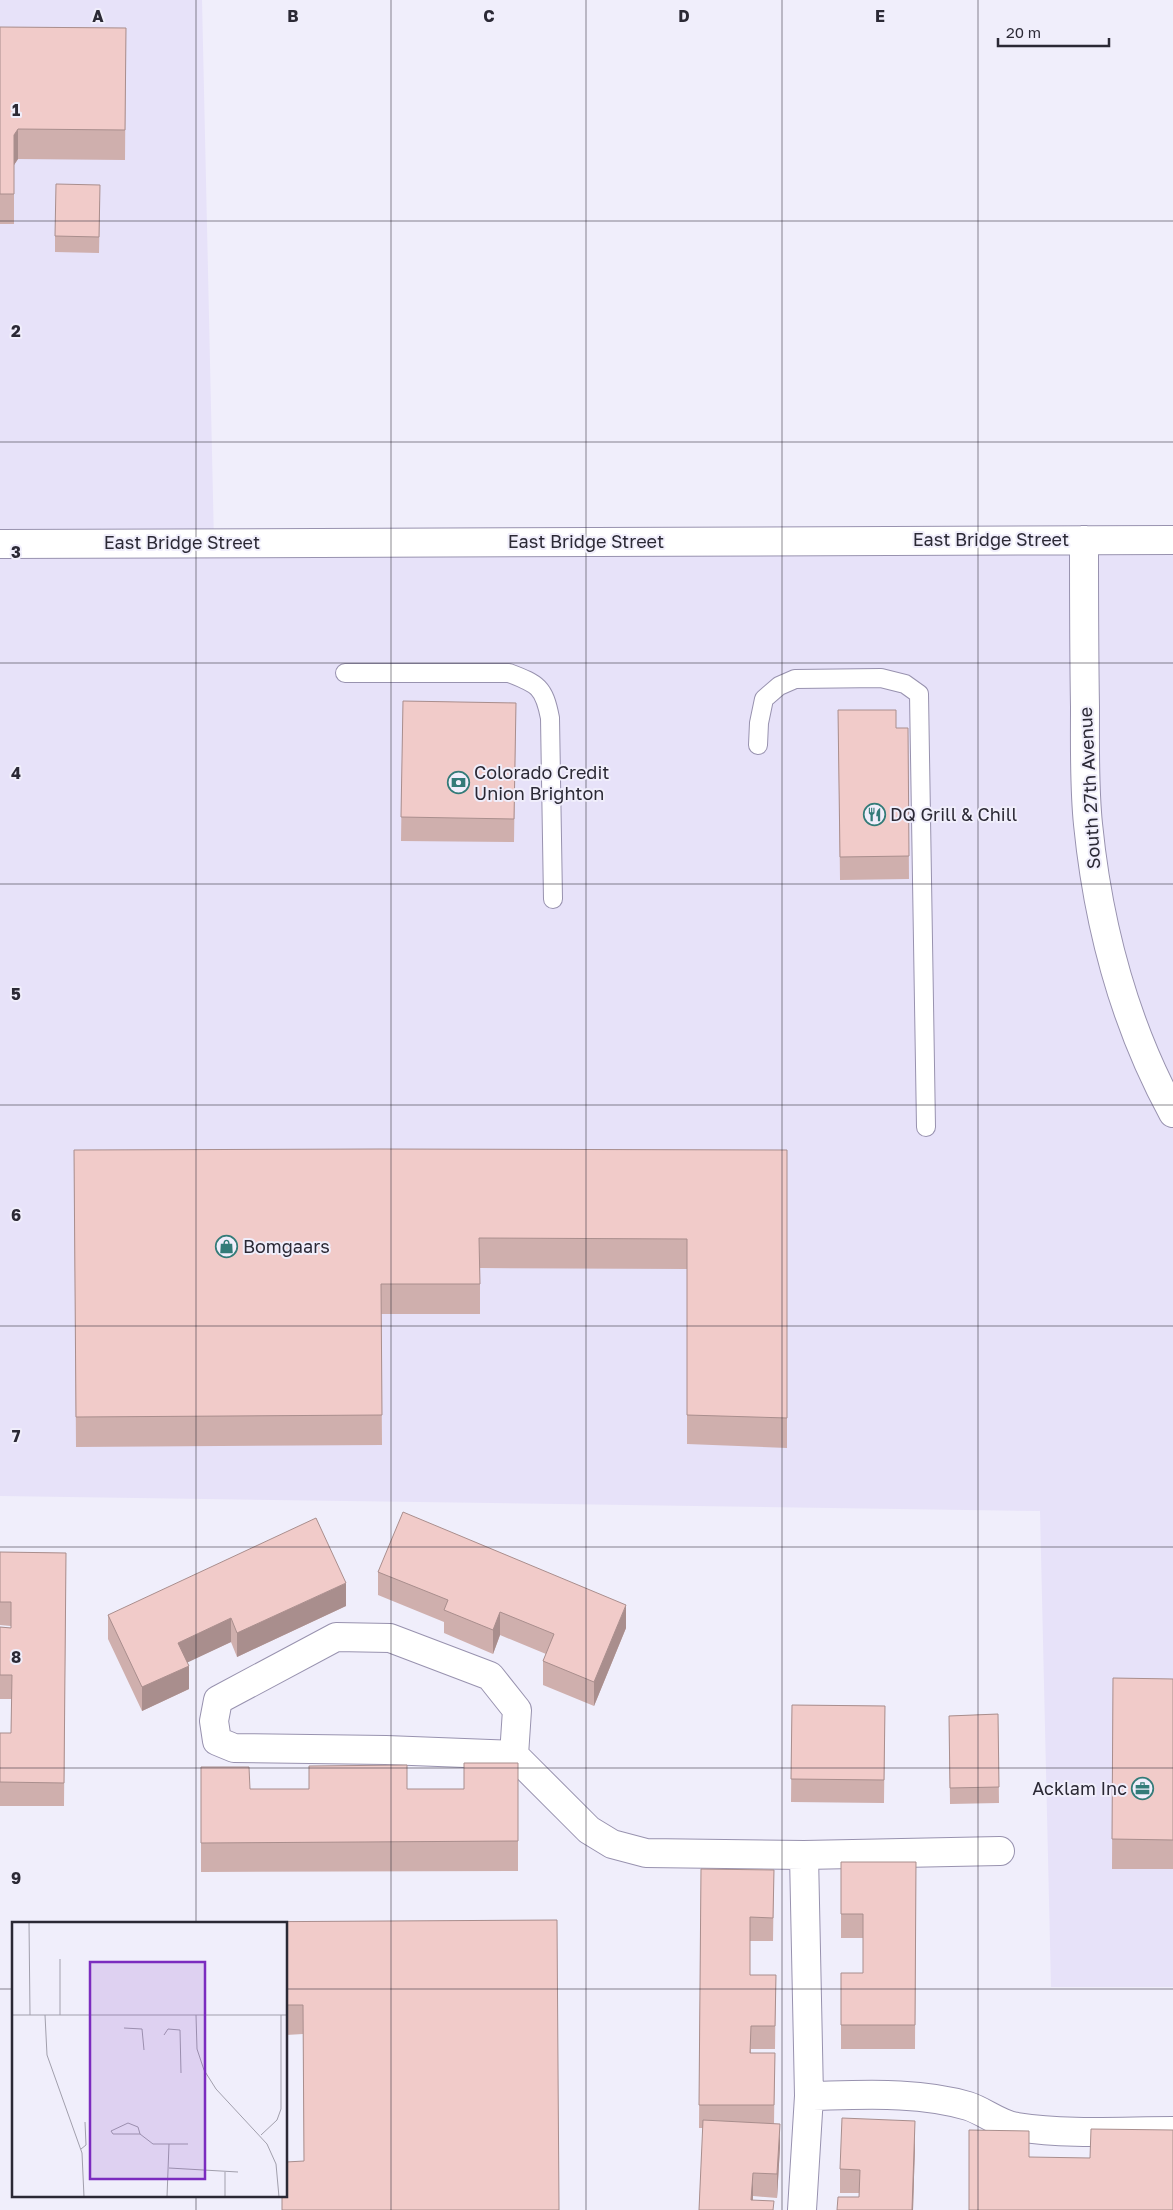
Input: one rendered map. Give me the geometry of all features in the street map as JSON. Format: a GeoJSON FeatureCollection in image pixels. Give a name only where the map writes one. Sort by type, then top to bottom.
{"type":"FeatureCollection","features":[{"type":"Feature","properties":{"kind":"street","name":"South 27th Avenue"},"geometry":{"type":"LineString","coordinates":[[1084,540],[1085,766],[1088,823],[1096,886],[1109,949],[1126,1000],[1143,1047],[1173,1113]]}},
{"type":"Feature","properties":{"kind":"street","name":"East Bridge Street"},"geometry":{"type":"LineString","coordinates":[[0,544],[1173,540]]}},
{"type":"Feature","properties":{"kind":"street"},"geometry":{"type":"LineString","coordinates":[[514,1755],[517,1710],[490,1676],[390,1638],[336,1637],[218,1700],[214,1720],[217,1741],[234,1748],[386,1750],[514,1755],[589,1830],[612,1844],[646,1853],[804,1854],[1000,1851]]}},
{"type":"Feature","properties":{"kind":"street"},"geometry":{"type":"LineString","coordinates":[[802,2210],[809,2096],[804,1854]]}},
{"type":"Feature","properties":{"kind":"street"},"geometry":{"type":"LineString","coordinates":[[809,2096],[886,2095],[930,2100],[968,2106],[1014,2127],[1044,2131],[1173,2131]]}},
{"type":"Feature","properties":{"kind":"lane"},"geometry":{"type":"LineString","coordinates":[[345,673],[509,673],[534,683],[545,695],[550,718],[553,898]]}},
{"type":"Feature","properties":{"kind":"lane"},"geometry":{"type":"LineString","coordinates":[[758,745],[759,723],[764,699],[779,686],[795,679],[881,678],[905,684],[919,694],[926,1127]]}},
{"type":"Feature","properties":{"kind":"shaded area"},"geometry":{"type":"Polygon","coordinates":[[[0,0],[202,0],[214,543],[1173,540],[1173,1987],[1051,1987],[1040,1511],[0,1496],[0,0]]]}},
{"type":"Feature","properties":{"kind":"building"},"geometry":{"type":"Polygon","coordinates":[[[0,27],[126,28],[125,130],[18,129],[14,135],[14,194],[0,194],[0,27]]]}},
{"type":"Feature","properties":{"kind":"building"},"geometry":{"type":"Polygon","coordinates":[[[56,184],[100,185],[99,237],[55,236],[56,184]]]}},
{"type":"Feature","properties":{"kind":"building","name":"Colorado Credit Union Brighton"},"geometry":{"type":"Polygon","coordinates":[[[403,701],[516,703],[514,819],[401,817],[403,701]]]}},
{"type":"Feature","properties":{"kind":"building","name":"DQ Grill & Chill"},"geometry":{"type":"Polygon","coordinates":[[[838,710],[896,710],[896,728],[908,728],[909,856],[840,857],[838,710]]]}},
{"type":"Feature","properties":{"kind":"building"},"geometry":{"type":"Polygon","coordinates":[[[74,1150],[787,1150],[787,1418],[687,1415],[687,1239],[479,1238],[480,1284],[381,1284],[382,1415],[76,1417],[74,1150]]]}},
{"type":"Feature","properties":{"kind":"building"},"geometry":{"type":"Polygon","coordinates":[[[403,1512],[626,1605],[594,1682],[543,1661],[554,1634],[500,1612],[493,1630],[444,1610],[448,1600],[378,1572],[403,1512]]]}},
{"type":"Feature","properties":{"kind":"building"},"geometry":{"type":"Polygon","coordinates":[[[316,1518],[346,1583],[237,1633],[231,1618],[178,1643],[189,1666],[142,1687],[108,1615],[316,1518]]]}},
{"type":"Feature","properties":{"kind":"building"},"geometry":{"type":"Polygon","coordinates":[[[0,1552],[66,1553],[64,1783],[0,1782],[0,1733],[11,1733],[12,1675],[0,1675],[0,1627],[11,1628],[11,1602],[0,1602],[0,1552]]]}},
{"type":"Feature","properties":{"kind":"building","name":"Acklam Inc"},"geometry":{"type":"Polygon","coordinates":[[[1113,1678],[1173,1679],[1173,1840],[1112,1839],[1113,1678]]]}},
{"type":"Feature","properties":{"kind":"building"},"geometry":{"type":"Polygon","coordinates":[[[792,1705],[885,1706],[884,1780],[791,1779],[792,1705]]]}},
{"type":"Feature","properties":{"kind":"building"},"geometry":{"type":"Polygon","coordinates":[[[998,1714],[999,1787],[950,1788],[949,1716],[998,1714]]]}},
{"type":"Feature","properties":{"kind":"building"},"geometry":{"type":"Polygon","coordinates":[[[464,1763],[518,1763],[518,1841],[201,1843],[201,1767],[249,1767],[250,1789],[309,1789],[309,1766],[407,1765],[407,1789],[464,1789],[464,1763]]]}},
{"type":"Feature","properties":{"kind":"building"},"geometry":{"type":"Polygon","coordinates":[[[841,1862],[916,1862],[915,2025],[841,2025],[841,1973],[863,1973],[863,1914],[841,1914],[841,1862]]]}},
{"type":"Feature","properties":{"kind":"building"},"geometry":{"type":"Polygon","coordinates":[[[701,1869],[774,1870],[773,1918],[750,1917],[750,1975],[776,1975],[775,2026],[751,2026],[750,2053],[775,2053],[774,2105],[699,2105],[701,1869]]]}},
{"type":"Feature","properties":{"kind":"building"},"geometry":{"type":"Polygon","coordinates":[[[557,1920],[559,2210],[282,2210],[282,2198],[288,2198],[288,2162],[304,2161],[303,2005],[288,2005],[288,1922],[223,1922],[557,1920]]]}},
{"type":"Feature","properties":{"kind":"building"},"geometry":{"type":"Polygon","coordinates":[[[842,2118],[915,2121],[912,2210],[837,2210],[838,2197],[859,2197],[860,2170],[840,2169],[842,2118]]]}},
{"type":"Feature","properties":{"kind":"building"},"geometry":{"type":"Polygon","coordinates":[[[703,2120],[780,2124],[777,2174],[753,2173],[751,2200],[774,2201],[773,2210],[699,2210],[703,2120]]]}},
{"type":"Feature","properties":{"kind":"building"},"geometry":{"type":"Polygon","coordinates":[[[1091,2129],[1173,2130],[1173,2210],[969,2210],[969,2130],[1029,2131],[1029,2157],[1090,2158],[1091,2129]]]}},
{"type":"Feature","properties":{"kind":"place","name":"Colorado Credit Union Brighton"},"geometry":{"type":"Point","coordinates":[458,783]}},
{"type":"Feature","properties":{"kind":"place","name":"DQ Grill & Chill"},"geometry":{"type":"Point","coordinates":[874,815]}},
{"type":"Feature","properties":{"kind":"place","name":"Bomgaars"},"geometry":{"type":"Point","coordinates":[227,1247]}},
{"type":"Feature","properties":{"kind":"place","name":"Acklam Inc"},"geometry":{"type":"Point","coordinates":[1143,1789]}}]}
